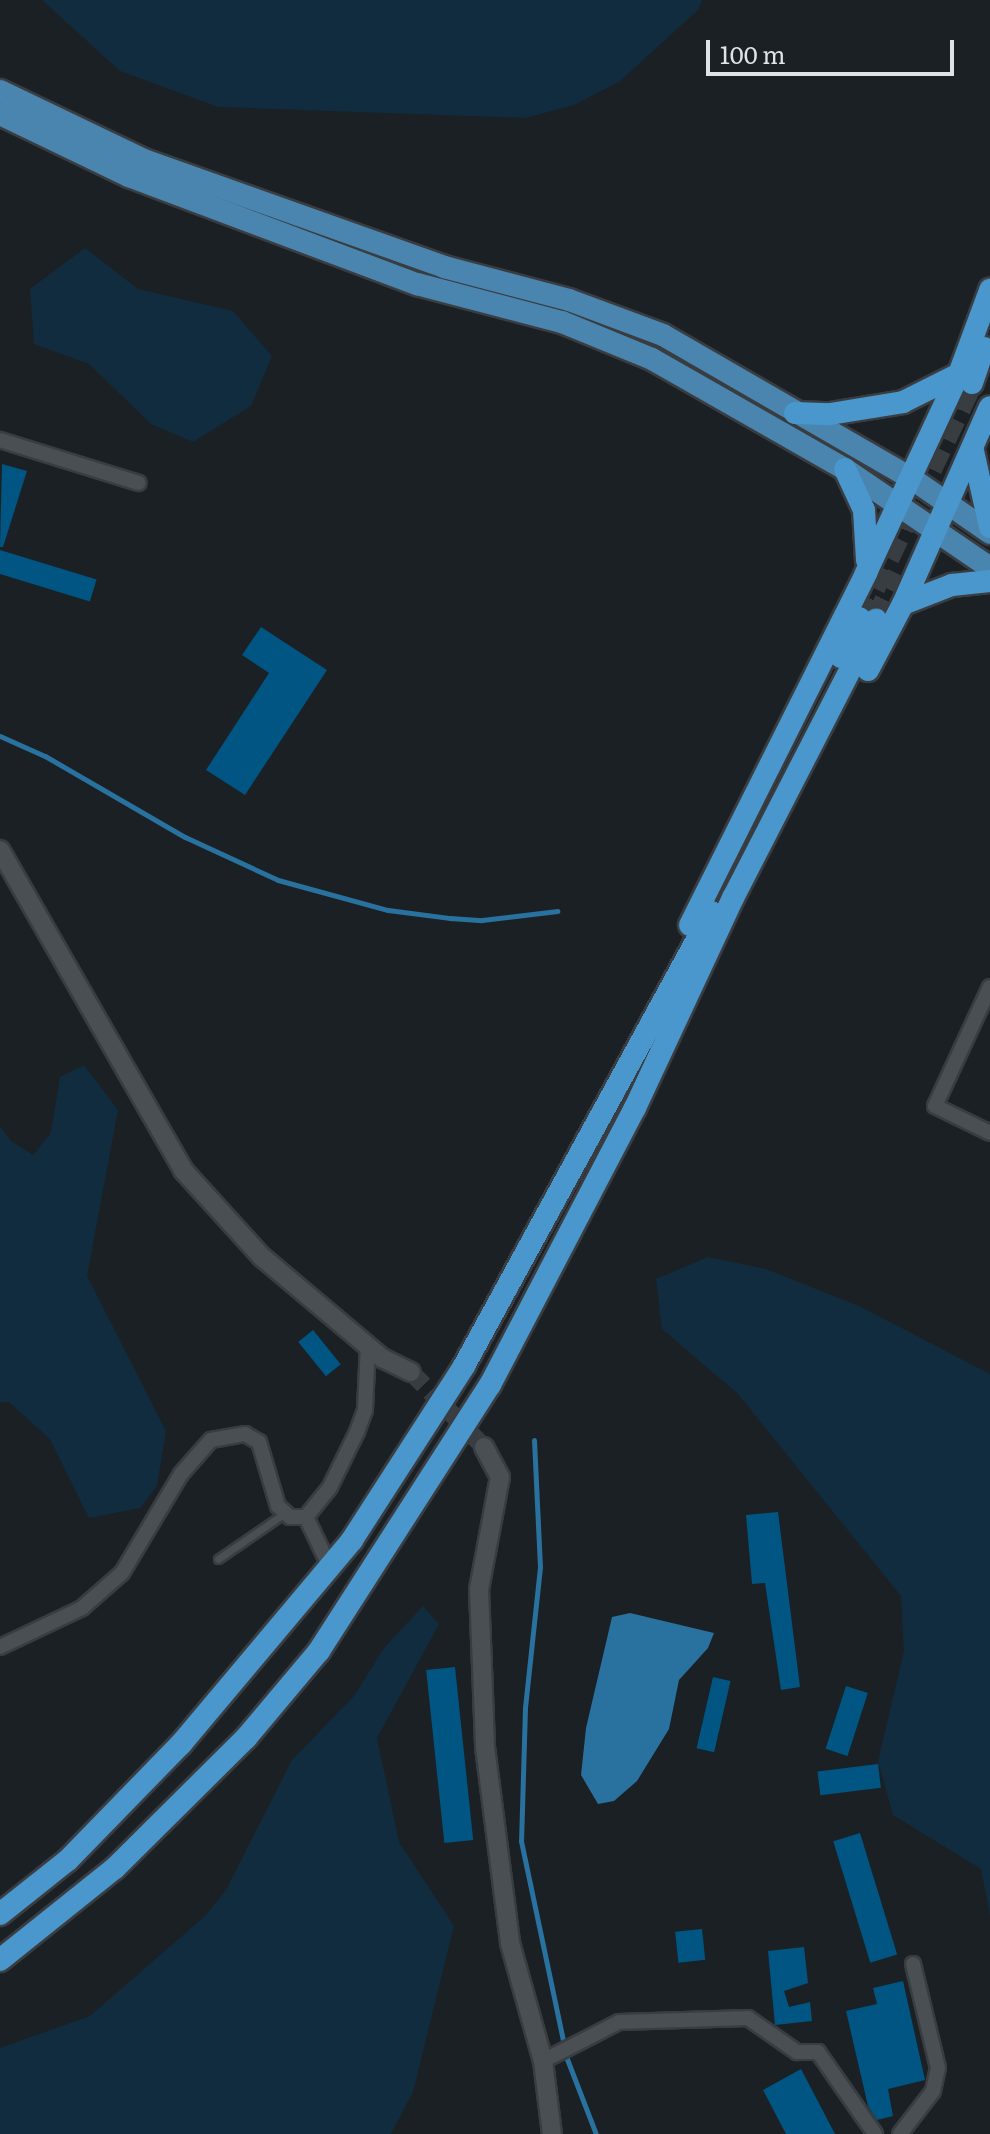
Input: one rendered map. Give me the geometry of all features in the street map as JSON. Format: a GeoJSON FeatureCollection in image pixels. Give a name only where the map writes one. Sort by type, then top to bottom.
{"type":"FeatureCollection","features":[{"type":"Feature","properties":{"kind":"highway"},"geometry":{"type":"LineString","coordinates":[[990,290],[973,450],[990,530]]}},
{"type":"Feature","properties":{"kind":"highway"},"geometry":{"type":"LineString","coordinates":[[612,1094],[664,977],[898,503],[911,478],[979,384],[990,332]]}},
{"type":"Feature","properties":{"kind":"highway"},"geometry":{"type":"LineString","coordinates":[[795,413],[830,414],[903,402],[979,384]]}},
{"type":"Feature","properties":{"kind":"highway"},"geometry":{"type":"LineString","coordinates":[[635,1108],[682,1034],[903,604],[973,450]]}},
{"type":"Feature","properties":{"kind":"highway"},"geometry":{"type":"LineString","coordinates":[[845,469],[864,510],[869,538],[866,573]]}},
{"type":"Feature","properties":{"kind":"highway"},"geometry":{"type":"LineString","coordinates":[[903,604],[952,585],[990,581]]}},
{"type":"Feature","properties":{"kind":"highway"},"geometry":{"type":"LineString","coordinates":[[0,1914],[68,1860],[181,1744],[330,1567],[464,1366],[868,619],[635,1108],[490,1385],[319,1651],[246,1738],[115,1868],[0,1960]]}},
{"type":"Feature","properties":{"kind":"main road"},"geometry":{"type":"LineString","coordinates":[[0,91],[144,160],[444,267],[569,300],[663,335],[911,478],[948,507],[990,530]]}},
{"type":"Feature","properties":{"kind":"main road"},"geometry":{"type":"LineString","coordinates":[[0,114],[129,176],[417,284],[562,322],[652,359],[845,469],[990,568]]}},
{"type":"Feature","properties":{"kind":"street"},"geometry":{"type":"LineString","coordinates":[[0,440],[139,483]]}},
{"type":"Feature","properties":{"kind":"street"},"geometry":{"type":"LineString","coordinates":[[0,850],[183,1170],[262,1257],[368,1345],[411,1372]]}},
{"type":"Feature","properties":{"kind":"street"},"geometry":{"type":"LineString","coordinates":[[990,987],[935,1106],[990,1133]]}},
{"type":"Feature","properties":{"kind":"street"},"geometry":{"type":"LineString","coordinates":[[306,1517],[330,1487],[365,1410],[368,1345]]}},
{"type":"Feature","properties":{"kind":"street"},"geometry":{"type":"LineString","coordinates":[[0,1647],[82,1608],[122,1573],[181,1474],[211,1440],[245,1434],[259,1442],[270,1492],[285,1513],[306,1517]]}},
{"type":"Feature","properties":{"kind":"street"},"geometry":{"type":"LineString","coordinates":[[484,1447],[500,1477],[479,1589],[485,1747],[510,1943],[546,2059],[552,2134]]}},
{"type":"Feature","properties":{"kind":"street"},"geometry":{"type":"LineString","coordinates":[[306,1517],[330,1567]]}},
{"type":"Feature","properties":{"kind":"street"},"geometry":{"type":"LineString","coordinates":[[900,2134],[933,2091],[938,2068],[913,1964]]}},
{"type":"Feature","properties":{"kind":"street"},"geometry":{"type":"LineString","coordinates":[[546,2059],[586,2042],[619,2022],[748,2018],[797,2052],[818,2052],[875,2134]]}},
{"type":"Feature","properties":{"kind":"lane"},"geometry":{"type":"LineString","coordinates":[[218,1559],[285,1513]]}},
{"type":"Feature","properties":{"kind":"shaded area"},"geometry":{"type":"Polygon","coordinates":[[[42,0],[702,0],[698,10],[619,82],[574,105],[526,118],[218,107],[120,71],[42,0]]]}},
{"type":"Feature","properties":{"kind":"shaded area"},"geometry":{"type":"Polygon","coordinates":[[[85,248],[138,289],[233,311],[272,356],[251,406],[193,442],[151,424],[89,364],[34,344],[30,289],[85,248]]]}},
{"type":"Feature","properties":{"kind":"shaded area"},"geometry":{"type":"Polygon","coordinates":[[[84,1065],[118,1110],[87,1276],[166,1431],[157,1486],[140,1508],[89,1518],[50,1439],[9,1402],[0,1402],[0,1126],[11,1141],[33,1155],[51,1133],[60,1077],[84,1065]]]}},
{"type":"Feature","properties":{"kind":"shaded area"},"geometry":{"type":"Polygon","coordinates":[[[708,1257],[766,1269],[861,1307],[990,1374],[990,1916],[981,1869],[893,1815],[878,1761],[904,1651],[901,1596],[738,1394],[662,1329],[656,1279],[708,1257]]]}},
{"type":"Feature","properties":{"kind":"shaded area"},"geometry":{"type":"Polygon","coordinates":[[[423,1606],[439,1624],[377,1738],[399,1842],[454,1926],[413,2092],[391,2134],[0,2134],[0,2048],[90,2016],[205,1916],[226,1890],[292,1760],[354,1696],[384,1648],[423,1606]]]}},
{"type":"Feature","properties":{"kind":"water"},"geometry":{"type":"Polygon","coordinates":[[[630,1613],[714,1633],[708,1648],[679,1680],[669,1729],[637,1781],[614,1801],[598,1804],[581,1775],[586,1728],[612,1617],[630,1613]]]}},
{"type":"Feature","properties":{"kind":"building"},"geometry":{"type":"Polygon","coordinates":[[[2,464],[27,471],[3,547],[0,547],[2,464]]]}},
{"type":"Feature","properties":{"kind":"building"},"geometry":{"type":"Polygon","coordinates":[[[0,550],[97,580],[90,602],[0,574],[0,550]]]}},
{"type":"Feature","properties":{"kind":"building"},"geometry":{"type":"Polygon","coordinates":[[[261,627],[327,670],[245,795],[206,770],[269,673],[242,655],[261,627]]]}},
{"type":"Feature","properties":{"kind":"building"},"geometry":{"type":"Polygon","coordinates":[[[313,1330],[341,1364],[326,1376],[298,1342],[313,1330]]]}},
{"type":"Feature","properties":{"kind":"building"},"geometry":{"type":"Polygon","coordinates":[[[778,1512],[800,1687],[781,1690],[765,1583],[752,1584],[746,1515],[778,1512]]]}},
{"type":"Feature","properties":{"kind":"building"},"geometry":{"type":"Polygon","coordinates":[[[455,1667],[473,1840],[444,1843],[426,1670],[455,1667]]]}},
{"type":"Feature","properties":{"kind":"building"},"geometry":{"type":"Polygon","coordinates":[[[713,1677],[731,1681],[714,1752],[697,1748],[713,1677]]]}},
{"type":"Feature","properties":{"kind":"building"},"geometry":{"type":"Polygon","coordinates":[[[846,1686],[868,1693],[847,1756],[826,1749],[846,1686]]]}},
{"type":"Feature","properties":{"kind":"building"},"geometry":{"type":"Polygon","coordinates":[[[878,1764],[881,1788],[820,1795],[817,1771],[878,1764]]]}},
{"type":"Feature","properties":{"kind":"building"},"geometry":{"type":"Polygon","coordinates":[[[860,1833],[897,1954],[870,1963],[833,1841],[860,1833]]]}},
{"type":"Feature","properties":{"kind":"building"},"geometry":{"type":"Polygon","coordinates":[[[702,1929],[705,1960],[678,1963],[675,1932],[702,1929]]]}},
{"type":"Feature","properties":{"kind":"building"},"geometry":{"type":"Polygon","coordinates":[[[804,1947],[808,1983],[784,1991],[789,2007],[810,2002],[812,2021],[775,2025],[768,1951],[804,1947]]]}},
{"type":"Feature","properties":{"kind":"building"},"geometry":{"type":"Polygon","coordinates":[[[903,1981],[925,2080],[888,2089],[893,2116],[877,2120],[868,2106],[846,2011],[877,2004],[873,1988],[903,1981]]]}},
{"type":"Feature","properties":{"kind":"building"},"geometry":{"type":"Polygon","coordinates":[[[801,2069],[835,2134],[786,2134],[763,2090],[801,2069]]]}},
{"type":"Feature","properties":{"kind":"waterway"},"geometry":{"type":"LineString","coordinates":[[0,736],[45,756],[185,837],[278,880],[388,910],[450,918],[482,920],[557,911]]}},
{"type":"Feature","properties":{"kind":"waterway"},"geometry":{"type":"LineString","coordinates":[[534,1440],[540,1567],[525,1708],[521,1841],[567,2059],[596,2134]]}},
{"type":"Feature","properties":{"kind":"tunnel"},"geometry":{"type":"LineString","coordinates":[[860,618],[972,383]]}},
{"type":"Feature","properties":{"kind":"tunnel"},"geometry":{"type":"LineString","coordinates":[[876,620],[898,574]]}},
{"type":"Feature","properties":{"kind":"tunnel"},"geometry":{"type":"LineString","coordinates":[[411,1372],[484,1447]]}}]}
